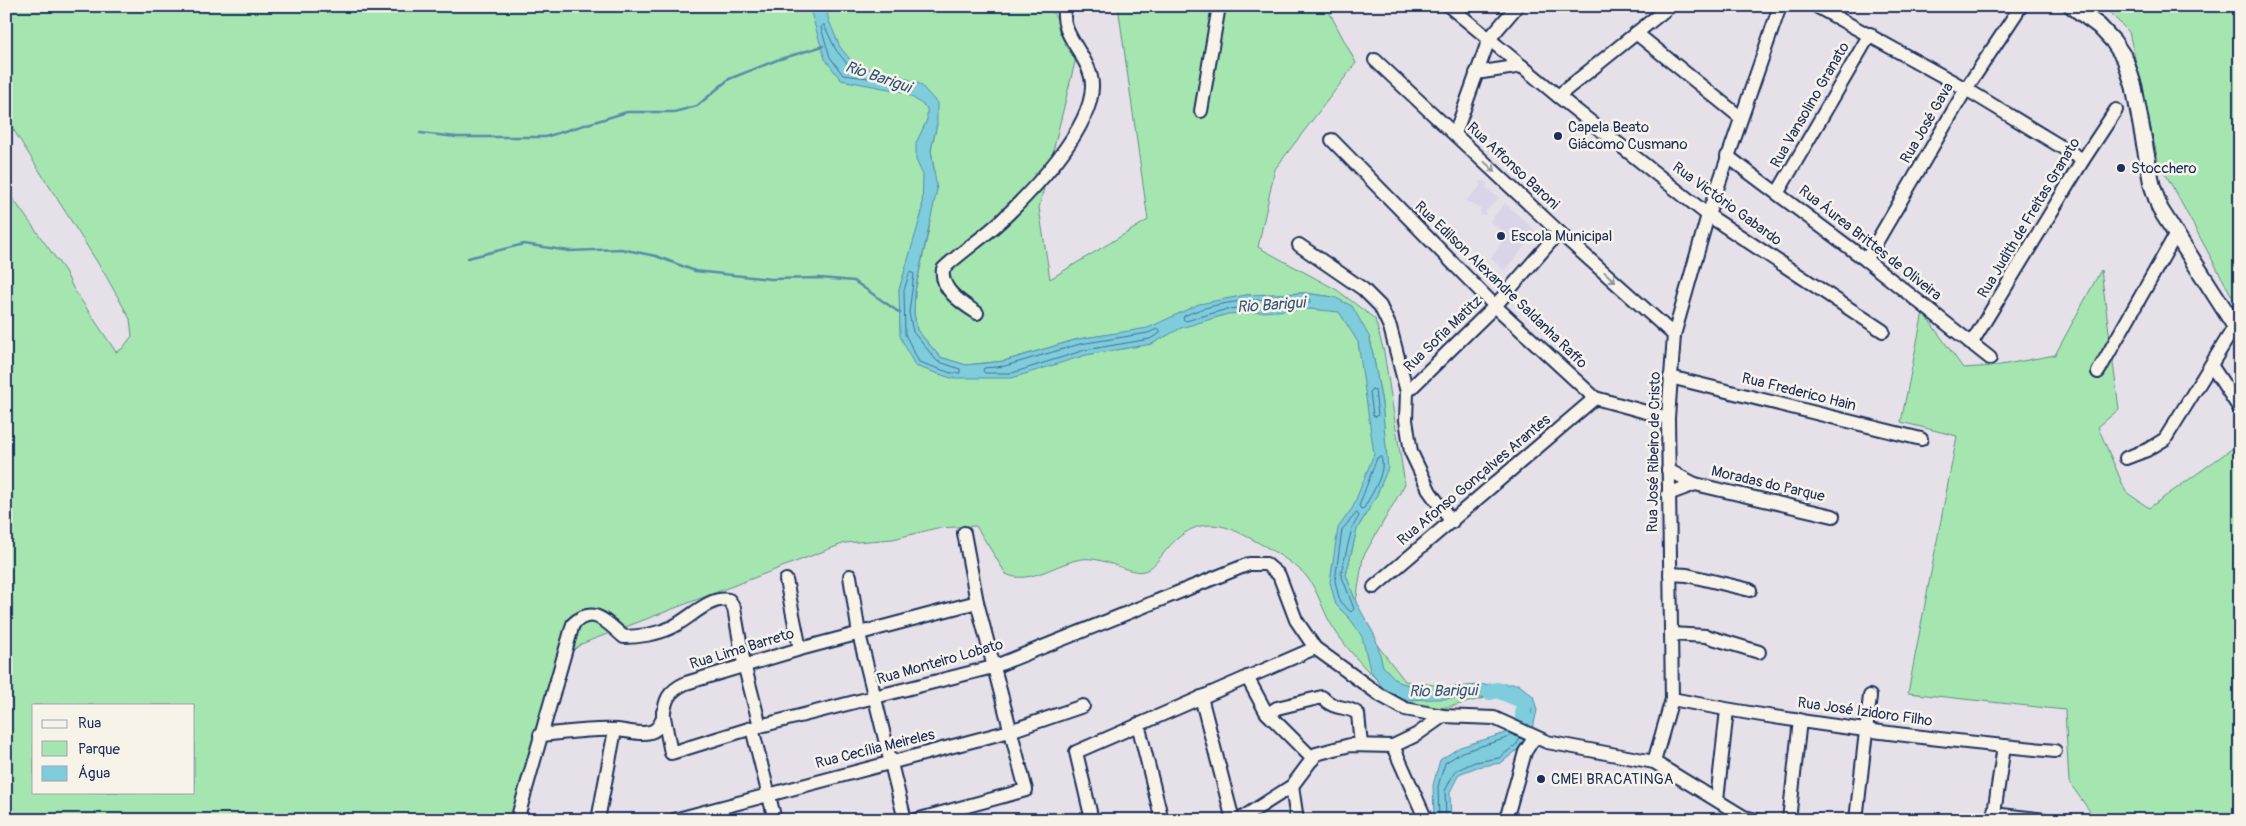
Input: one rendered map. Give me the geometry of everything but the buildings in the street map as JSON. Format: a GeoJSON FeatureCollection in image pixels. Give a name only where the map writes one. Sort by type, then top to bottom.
{"type":"FeatureCollection","features":[{"type":"Feature","properties":{"kind":"main road"},"geometry":{"type":"LineString","coordinates":[[2072,6],[2100,26],[2125,59],[2134,87],[2152,185],[2160,210],[2237,330]]}},
{"type":"Feature","properties":{"kind":"street"},"geometry":{"type":"LineString","coordinates":[[978,313],[962,303],[946,287],[942,278],[943,269],[1001,220],[1039,181],[1065,150],[1089,107],[1092,85],[1086,60],[1066,30],[1062,14],[1065,6]]}},
{"type":"Feature","properties":{"kind":"street"},"geometry":{"type":"LineString","coordinates":[[1200,111],[1219,6]]}},
{"type":"Feature","properties":{"kind":"street","name":"Rua Victório Gabardo"},"geometry":{"type":"LineString","coordinates":[[1449,6],[1558,96],[1708,215],[1883,331]]}},
{"type":"Feature","properties":{"kind":"street"},"geometry":{"type":"LineString","coordinates":[[1454,134],[1489,39],[1517,6]]}},
{"type":"Feature","properties":{"kind":"street"},"geometry":{"type":"LineString","coordinates":[[1558,96],[1670,6]]}},
{"type":"Feature","properties":{"kind":"street","name":"Rua José Ribeiro de Cristo"},"geometry":{"type":"LineString","coordinates":[[1654,762],[1672,699],[1668,418],[1674,335],[1727,156],[1780,6]]}},
{"type":"Feature","properties":{"kind":"street"},"geometry":{"type":"LineString","coordinates":[[1816,6],[1870,34],[1966,89],[2083,160]]}},
{"type":"Feature","properties":{"kind":"street","name":"Rua José Gava"},"geometry":{"type":"LineString","coordinates":[[1866,260],[1966,89],[2021,6]]}},
{"type":"Feature","properties":{"kind":"street"},"geometry":{"type":"LineString","coordinates":[[1636,34],[1740,118]]}},
{"type":"Feature","properties":{"kind":"street","name":"Rua Vansolino Granato"},"geometry":{"type":"LineString","coordinates":[[1778,192],[1870,34]]}},
{"type":"Feature","properties":{"kind":"street","name":"Rua Affonso Baroni"},"geometry":{"type":"LineString","coordinates":[[1376,60],[1560,232],[1674,335]]}},
{"type":"Feature","properties":{"kind":"street"},"geometry":{"type":"LineString","coordinates":[[1476,73],[1522,66]]}},
{"type":"Feature","properties":{"kind":"street","name":"Rua Judith de Freitas Granato"},"geometry":{"type":"LineString","coordinates":[[1971,344],[2083,160],[2116,110]]}},
{"type":"Feature","properties":{"kind":"street","name":"Rua Edilson Alexandre Saldanha Raffo"},"geometry":{"type":"LineString","coordinates":[[1332,140],[1495,306],[1595,398],[1668,418]]}},
{"type":"Feature","properties":{"kind":"street","name":"Rua Áurea Brittes de Oliveira"},"geometry":{"type":"LineString","coordinates":[[1727,156],[1778,192],[1990,358]]}},
{"type":"Feature","properties":{"kind":"street","name":"Rua Sofia Matitz"},"geometry":{"type":"LineString","coordinates":[[1407,392],[1495,306],[1560,232]]}},
{"type":"Feature","properties":{"kind":"street"},"geometry":{"type":"LineString","coordinates":[[2098,372],[2176,234]]}},
{"type":"Feature","properties":{"kind":"street"},"geometry":{"type":"LineString","coordinates":[[1299,245],[1363,289],[1380,306],[1390,327],[1407,392],[1406,420],[1411,452],[1430,492],[1452,522]]}},
{"type":"Feature","properties":{"kind":"street"},"geometry":{"type":"LineString","coordinates":[[2126,458],[2148,450],[2165,439],[2211,365],[2237,330]]}},
{"type":"Feature","properties":{"kind":"street"},"geometry":{"type":"LineString","coordinates":[[2211,365],[2240,409]]}},
{"type":"Feature","properties":{"kind":"street","name":"Rua Frederico Hain"},"geometry":{"type":"LineString","coordinates":[[1670,377],[1921,439]]}},
{"type":"Feature","properties":{"kind":"street","name":"Rua Afonso Gonçalves Arantes"},"geometry":{"type":"LineString","coordinates":[[1374,586],[1452,522],[1595,398]]}},
{"type":"Feature","properties":{"kind":"street","name":"Moradas do Parque"},"geometry":{"type":"LineString","coordinates":[[1668,470],[1695,484],[1833,516]]}},
{"type":"Feature","properties":{"kind":"street","name":"Moradas do Parque"},"geometry":{"type":"LineString","coordinates":[[1668,494],[1695,484]]}},
{"type":"Feature","properties":{"kind":"street"},"geometry":{"type":"LineString","coordinates":[[916,820],[1026,790],[977,602],[964,533]]}},
{"type":"Feature","properties":{"kind":"street","name":"Rua Monteiro Lobato"},"geometry":{"type":"LineString","coordinates":[[662,712],[671,753],[756,727],[993,667],[1249,564],[1266,564],[1278,576],[1296,620],[1315,648]]}},
{"type":"Feature","properties":{"kind":"street"},"geometry":{"type":"LineString","coordinates":[[1670,574],[1687,575],[1750,590]]}},
{"type":"Feature","properties":{"kind":"street"},"geometry":{"type":"LineString","coordinates":[[850,576],[858,634],[905,820]]}},
{"type":"Feature","properties":{"kind":"street"},"geometry":{"type":"LineString","coordinates":[[786,580],[800,649]]}},
{"type":"Feature","properties":{"kind":"street"},"geometry":{"type":"LineString","coordinates":[[517,820],[573,624],[579,618],[587,616],[598,617],[607,622],[624,638],[668,629],[715,600],[729,600],[734,608],[768,794],[775,820]]}},
{"type":"Feature","properties":{"kind":"street","name":"Rua Lima Barreto"},"geometry":{"type":"LineString","coordinates":[[540,735],[615,730],[653,732],[658,727],[666,701],[676,688],[744,664],[977,602]]}},
{"type":"Feature","properties":{"kind":"street"},"geometry":{"type":"LineString","coordinates":[[1671,634],[1706,636],[1759,652]]}},
{"type":"Feature","properties":{"kind":"street"},"geometry":{"type":"LineString","coordinates":[[1092,820],[1076,752],[1315,648],[1380,695],[1405,709],[1443,716],[1494,718],[1546,742],[1654,762],[1744,817],[1757,820]]}},
{"type":"Feature","properties":{"kind":"street"},"geometry":{"type":"LineString","coordinates":[[1247,677],[1268,714],[1313,759]]}},
{"type":"Feature","properties":{"kind":"street"},"geometry":{"type":"LineString","coordinates":[[1856,820],[1870,696]]}},
{"type":"Feature","properties":{"kind":"street"},"geometry":{"type":"LineString","coordinates":[[1201,697],[1234,820]]}},
{"type":"Feature","properties":{"kind":"street"},"geometry":{"type":"LineString","coordinates":[[1268,714],[1278,708],[1322,697],[1332,706],[1354,711],[1358,714],[1361,745]]}},
{"type":"Feature","properties":{"kind":"street","name":"Rua José Izidoro Filho"},"geometry":{"type":"LineString","coordinates":[[1672,699],[1727,710],[1866,730],[2055,751]]}},
{"type":"Feature","properties":{"kind":"street","name":"Rua Cecília Meireles"},"geometry":{"type":"LineString","coordinates":[[674,820],[1010,731],[1083,706]]}},
{"type":"Feature","properties":{"kind":"street"},"geometry":{"type":"LineString","coordinates":[[1717,800],[1727,710]]}},
{"type":"Feature","properties":{"kind":"street"},"geometry":{"type":"LineString","coordinates":[[1239,820],[1292,786],[1316,754],[1350,745],[1393,746],[1416,734],[1443,716]]}},
{"type":"Feature","properties":{"kind":"street"},"geometry":{"type":"LineString","coordinates":[[1789,820],[1800,720]]}},
{"type":"Feature","properties":{"kind":"street"},"geometry":{"type":"LineString","coordinates":[[1138,724],[1162,820]]}},
{"type":"Feature","properties":{"kind":"street"},"geometry":{"type":"LineString","coordinates":[[598,820],[615,730]]}},
{"type":"Feature","properties":{"kind":"street"},"geometry":{"type":"LineString","coordinates":[[1506,820],[1525,752],[1532,737]]}},
{"type":"Feature","properties":{"kind":"street"},"geometry":{"type":"LineString","coordinates":[[1393,746],[1426,820]]}},
{"type":"Feature","properties":{"kind":"street"},"geometry":{"type":"LineString","coordinates":[[2004,746],[1993,817],[2046,820]]}},
{"type":"Feature","properties":{"kind":"street"},"geometry":{"type":"LineString","coordinates":[[1292,786],[1297,820]]}},
{"type":"Feature","properties":{"kind":"shaded area"},"geometry":{"type":"Polygon","coordinates":[[[1485,181],[1486,187],[1499,198],[1486,211],[1485,215],[1481,215],[1480,209],[1472,203],[1467,203],[1466,200],[1480,187],[1480,182],[1485,181]]]}},
{"type":"Feature","properties":{"kind":"shaded area"},"geometry":{"type":"Polygon","coordinates":[[[1505,203],[1537,232],[1504,271],[1491,258],[1506,235],[1490,221],[1505,203]]]}},
{"type":"Feature","properties":{"kind":"green space"},"geometry":{"type":"Polygon","coordinates":[[[6,6],[1048,6],[1078,50],[1039,208],[1050,279],[1148,220],[1118,6],[1326,6],[1356,63],[1275,169],[1258,247],[1337,290],[1375,319],[1384,352],[1405,484],[1363,557],[1356,602],[1346,575],[1357,529],[1370,507],[1332,564],[1371,637],[1405,681],[1463,689],[1511,685],[1528,692],[1532,700],[1520,702],[1499,696],[1441,708],[1431,708],[1409,703],[1396,696],[1370,673],[1338,635],[1307,577],[1293,564],[1271,550],[1231,529],[1210,525],[1192,529],[1177,539],[1155,564],[1144,571],[1138,572],[1099,560],[1082,559],[1034,575],[1015,577],[1006,574],[976,526],[937,528],[893,539],[845,543],[581,644],[570,653],[515,820],[6,820],[6,189],[65,271],[73,288],[116,352],[122,349],[132,336],[130,319],[106,276],[6,118],[6,6]],[[927,120],[925,125],[927,181],[924,185],[922,212],[899,290],[913,362],[972,371],[1112,334],[1078,339],[1004,361],[966,365],[940,357],[917,330],[914,313],[915,291],[929,229],[934,168],[931,150],[937,124],[927,120]],[[1305,293],[1246,295],[1226,306],[1315,309],[1334,297],[1305,293]],[[1370,338],[1386,451],[1382,403],[1370,338]]]}},
{"type":"Feature","properties":{"kind":"green space"},"geometry":{"type":"Polygon","coordinates":[[[2103,6],[2240,6],[2240,311],[2158,160],[2129,32],[2103,6]]]}},
{"type":"Feature","properties":{"kind":"green space"},"geometry":{"type":"Polygon","coordinates":[[[2101,270],[2119,409],[2098,427],[2126,492],[2149,508],[2240,443],[2240,820],[2096,820],[2069,782],[2065,710],[1908,693],[1957,436],[1901,422],[1923,312],[1963,368],[1995,366],[2055,355],[2101,270]]]}},
{"type":"Feature","properties":{"kind":"water"},"geometry":{"type":"Polygon","coordinates":[[[809,6],[826,6],[829,21],[840,47],[853,63],[875,71],[900,76],[920,84],[937,103],[937,124],[931,150],[937,190],[915,291],[914,313],[917,330],[940,357],[966,365],[1004,361],[1078,339],[1148,328],[1199,304],[1246,295],[1305,293],[1334,297],[1352,306],[1370,338],[1382,403],[1388,468],[1376,497],[1357,529],[1346,575],[1356,602],[1375,636],[1383,666],[1398,682],[1426,689],[1518,684],[1533,696],[1537,710],[1534,724],[1521,747],[1501,763],[1477,767],[1459,774],[1450,792],[1451,820],[1434,820],[1433,785],[1440,760],[1460,747],[1506,733],[1521,713],[1518,696],[1406,700],[1385,691],[1370,670],[1362,637],[1351,620],[1336,605],[1330,582],[1338,528],[1353,507],[1374,454],[1358,342],[1339,312],[1310,309],[1228,314],[1181,328],[1152,344],[1086,355],[1012,378],[951,378],[915,366],[900,336],[899,290],[922,212],[923,175],[916,160],[916,143],[927,120],[927,108],[905,92],[841,80],[825,59],[809,6]]]}},
{"type":"Feature","properties":{"kind":"waterway"},"geometry":{"type":"LineString","coordinates":[[420,133],[457,137],[545,137],[627,112],[674,112],[697,106],[729,79],[777,60],[823,46]]}},
{"type":"Feature","properties":{"kind":"waterway"},"geometry":{"type":"LineString","coordinates":[[468,258],[524,244],[569,251],[621,249],[656,256],[695,271],[771,279],[820,278],[854,281],[900,313]]}},
{"type":"Feature","properties":{"kind":"waterway","name":"Rio Barigui"},"geometry":{"type":"LineString","coordinates":[[1490,692],[1497,690],[1524,701],[1523,718]]}},
{"type":"Feature","properties":{"kind":"place","name":"Capela Beato Giácomo Cusmano"},"geometry":{"type":"Point","coordinates":[1558,136]}},
{"type":"Feature","properties":{"kind":"place","name":"Stocchero"},"geometry":{"type":"Point","coordinates":[2121,168]}},
{"type":"Feature","properties":{"kind":"place","name":"Escola Municipal"},"geometry":{"type":"Point","coordinates":[1501,236]}},
{"type":"Feature","properties":{"kind":"place","name":"CMEI BRACATINGA"},"geometry":{"type":"Point","coordinates":[1541,779]}}]}
